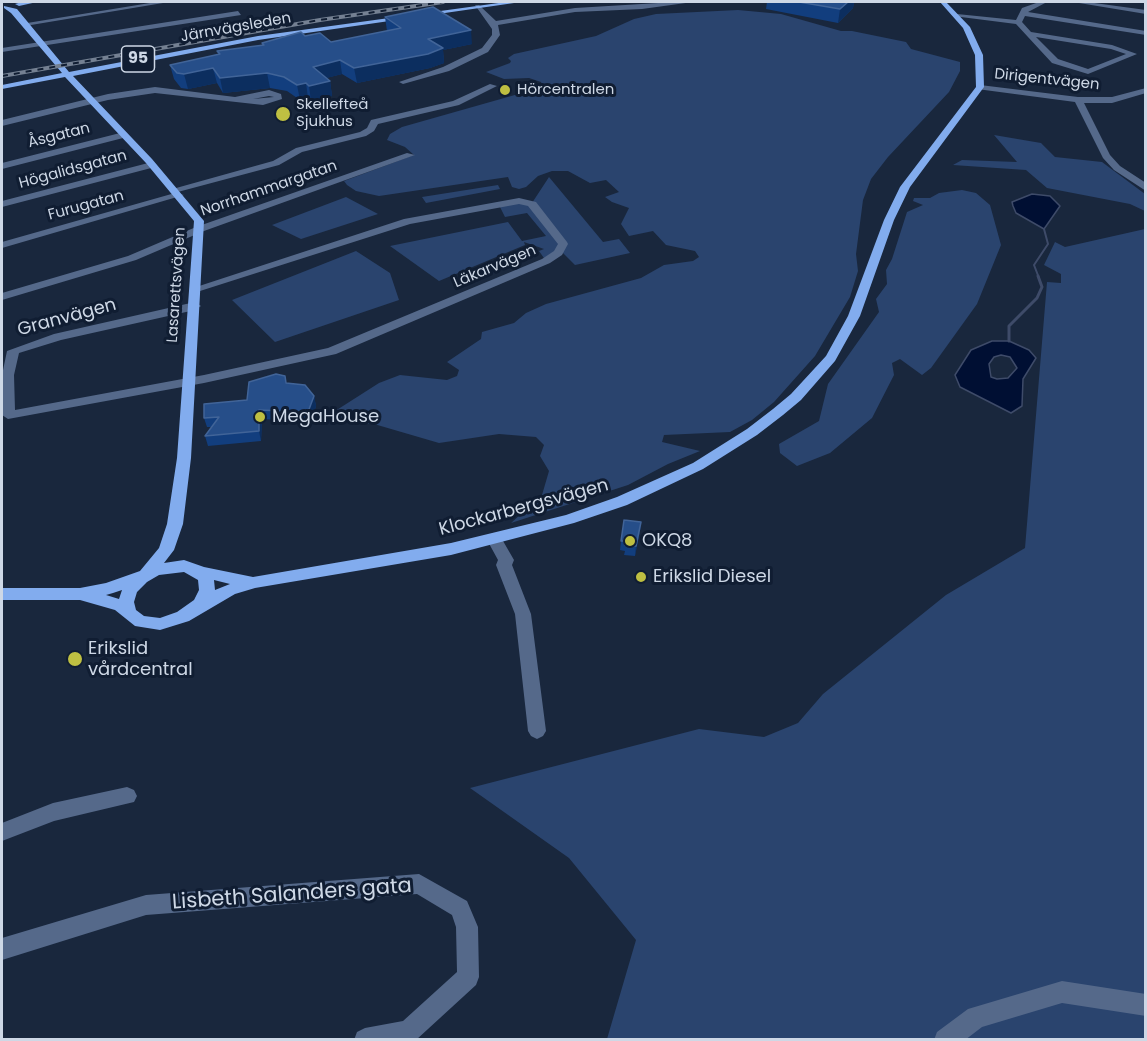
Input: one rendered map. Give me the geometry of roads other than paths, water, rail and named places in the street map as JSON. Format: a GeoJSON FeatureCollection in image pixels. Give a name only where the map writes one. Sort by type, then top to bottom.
{"type":"FeatureCollection","features":[{"type":"Feature","properties":{"kind":"main road"},"geometry":{"type":"LineString","coordinates":[[3,3],[17,5],[34,2]]}},
{"type":"Feature","properties":{"kind":"main road","name":"Järnvägsleden"},"geometry":{"type":"LineString","coordinates":[[67,74],[258,38],[518,2]]}},
{"type":"Feature","properties":{"kind":"main road"},"geometry":{"type":"LineString","coordinates":[[942,2],[966,27],[979,55],[980,87]]}},
{"type":"Feature","properties":{"kind":"main road","name":"Lasarettsvägen"},"geometry":{"type":"LineString","coordinates":[[17,5],[25,24],[67,74],[153,165],[199,221],[184,458],[175,524],[166,550],[145,575]]}},
{"type":"Feature","properties":{"kind":"main road","name":"95"},"geometry":{"type":"LineString","coordinates":[[2,87],[67,74]]}},
{"type":"Feature","properties":{"kind":"main road","name":"Klockarbergsvägen"},"geometry":{"type":"LineString","coordinates":[[198,607],[219,595],[254,582],[451,549],[569,519],[622,501],[715,455],[796,397],[831,358],[854,316],[889,220],[905,187],[980,87]]}},
{"type":"Feature","properties":{"kind":"main road","name":"Lasarettsvägen"},"geometry":{"type":"LineString","coordinates":[[175,524],[178,549],[199,571]]}},
{"type":"Feature","properties":{"kind":"main road"},"geometry":{"type":"LineString","coordinates":[[2,594],[80,594],[103,598],[129,612],[141,622],[160,624],[183,617],[198,607],[207,590],[207,583],[199,571],[184,566],[170,566],[107,589],[80,594]]}},
{"type":"Feature","properties":{"kind":"main road","name":"Klockarbergsvägen"},"geometry":{"type":"LineString","coordinates":[[199,571],[254,582]]}},
{"type":"Feature","properties":{"kind":"main road"},"geometry":{"type":"LineString","coordinates":[[129,612],[127,595],[145,575]]}},
{"type":"Feature","properties":{"kind":"street"},"geometry":{"type":"LineString","coordinates":[[25,24],[166,2]]}},
{"type":"Feature","properties":{"kind":"street"},"geometry":{"type":"LineString","coordinates":[[494,23],[575,10],[690,2]]}},
{"type":"Feature","properties":{"kind":"street"},"geometry":{"type":"LineString","coordinates":[[1018,22],[1022,13],[1044,2]]}},
{"type":"Feature","properties":{"kind":"street"},"geometry":{"type":"LineString","coordinates":[[1076,2],[1146,12]]}},
{"type":"Feature","properties":{"kind":"street"},"geometry":{"type":"LineString","coordinates":[[2,50],[238,13],[230,3]]}},
{"type":"Feature","properties":{"kind":"street"},"geometry":{"type":"LineString","coordinates":[[403,82],[446,69],[475,57],[485,50],[496,35],[494,23],[477,6]]}},
{"type":"Feature","properties":{"kind":"street"},"geometry":{"type":"LineString","coordinates":[[954,13],[1018,22],[1029,34],[1055,61],[1088,72],[1133,54],[1112,47],[1029,34]]}},
{"type":"Feature","properties":{"kind":"street"},"geometry":{"type":"LineString","coordinates":[[1022,13],[1146,33]]}},
{"type":"Feature","properties":{"kind":"street","name":"Furugatan"},"geometry":{"type":"LineString","coordinates":[[2,245],[276,163],[299,150],[363,134],[371,129],[374,122],[460,102],[493,86]]}},
{"type":"Feature","properties":{"kind":"street","name":"Dirigentvägen"},"geometry":{"type":"LineString","coordinates":[[980,87],[1078,100],[1112,100],[1146,90]]}},
{"type":"Feature","properties":{"kind":"street"},"geometry":{"type":"LineString","coordinates":[[2,123],[91,101],[163,90],[233,100]]}},
{"type":"Feature","properties":{"kind":"street"},"geometry":{"type":"LineString","coordinates":[[1078,100],[1106,156],[1117,168],[1146,188]]}},
{"type":"Feature","properties":{"kind":"street","name":"Åsgatan"},"geometry":{"type":"LineString","coordinates":[[2,166],[124,135]]}},
{"type":"Feature","properties":{"kind":"street","name":"Norrhammargatan"},"geometry":{"type":"LineString","coordinates":[[2,297],[132,258],[200,229],[410,155]]}},
{"type":"Feature","properties":{"kind":"street","name":"Högalidsgatan"},"geometry":{"type":"LineString","coordinates":[[2,204],[153,165]]}},
{"type":"Feature","properties":{"kind":"street","name":"Läkarvägen"},"geometry":{"type":"LineString","coordinates":[[188,382],[294,360],[357,342],[546,261],[558,253],[563,244],[532,204],[519,201],[498,203],[408,221],[196,289]]}},
{"type":"Feature","properties":{"kind":"street","name":"Granvägen"},"geometry":{"type":"LineString","coordinates":[[188,382],[8,415],[10,358],[13,351],[19,347],[195,306]]}},
{"type":"Feature","properties":{"kind":"street"},"geometry":{"type":"LineString","coordinates":[[494,538],[506,560],[504,565],[523,614],[537,731]]}},
{"type":"Feature","properties":{"kind":"street"},"geometry":{"type":"LineString","coordinates":[[2,832],[52,812],[127,796]]}},
{"type":"Feature","properties":{"kind":"street","name":"Lisbeth Salanders gata"},"geometry":{"type":"LineString","coordinates":[[2,949],[146,905],[419,884],[459,908],[467,927],[468,977],[409,1031],[365,1040]]}},
{"type":"Feature","properties":{"kind":"street"},"geometry":{"type":"LineString","coordinates":[[945,1040],[976,1017],[1062,992],[1146,1005]]}},
{"type":"Feature","properties":{"kind":"waterway"},"geometry":{"type":"LineString","coordinates":[[1039,278],[1034,265],[1048,244],[1044,229]]}},
{"type":"Feature","properties":{"kind":"waterway"},"geometry":{"type":"LineString","coordinates":[[1009,341],[1009,326],[1037,298],[1042,287],[1038,276]]}},
{"type":"Feature","properties":{"kind":"railway"},"geometry":{"type":"LineString","coordinates":[[2,76],[320,20],[443,2]]}},
{"type":"Feature","properties":{"kind":"place","name":"Hörcentralen"},"geometry":{"type":"Point","coordinates":[505,90]}},
{"type":"Feature","properties":{"kind":"place","name":"Skellefteå Sjukhus"},"geometry":{"type":"Point","coordinates":[283,114]}},
{"type":"Feature","properties":{"kind":"place","name":"MegaHouse"},"geometry":{"type":"Point","coordinates":[260,417]}},
{"type":"Feature","properties":{"kind":"place","name":"OKQ8"},"geometry":{"type":"Point","coordinates":[630,541]}},
{"type":"Feature","properties":{"kind":"place","name":"Erikslid Diesel"},"geometry":{"type":"Point","coordinates":[641,577]}},
{"type":"Feature","properties":{"kind":"place","name":"Erikslid vårdcentral"},"geometry":{"type":"Point","coordinates":[75,659]}}]}
